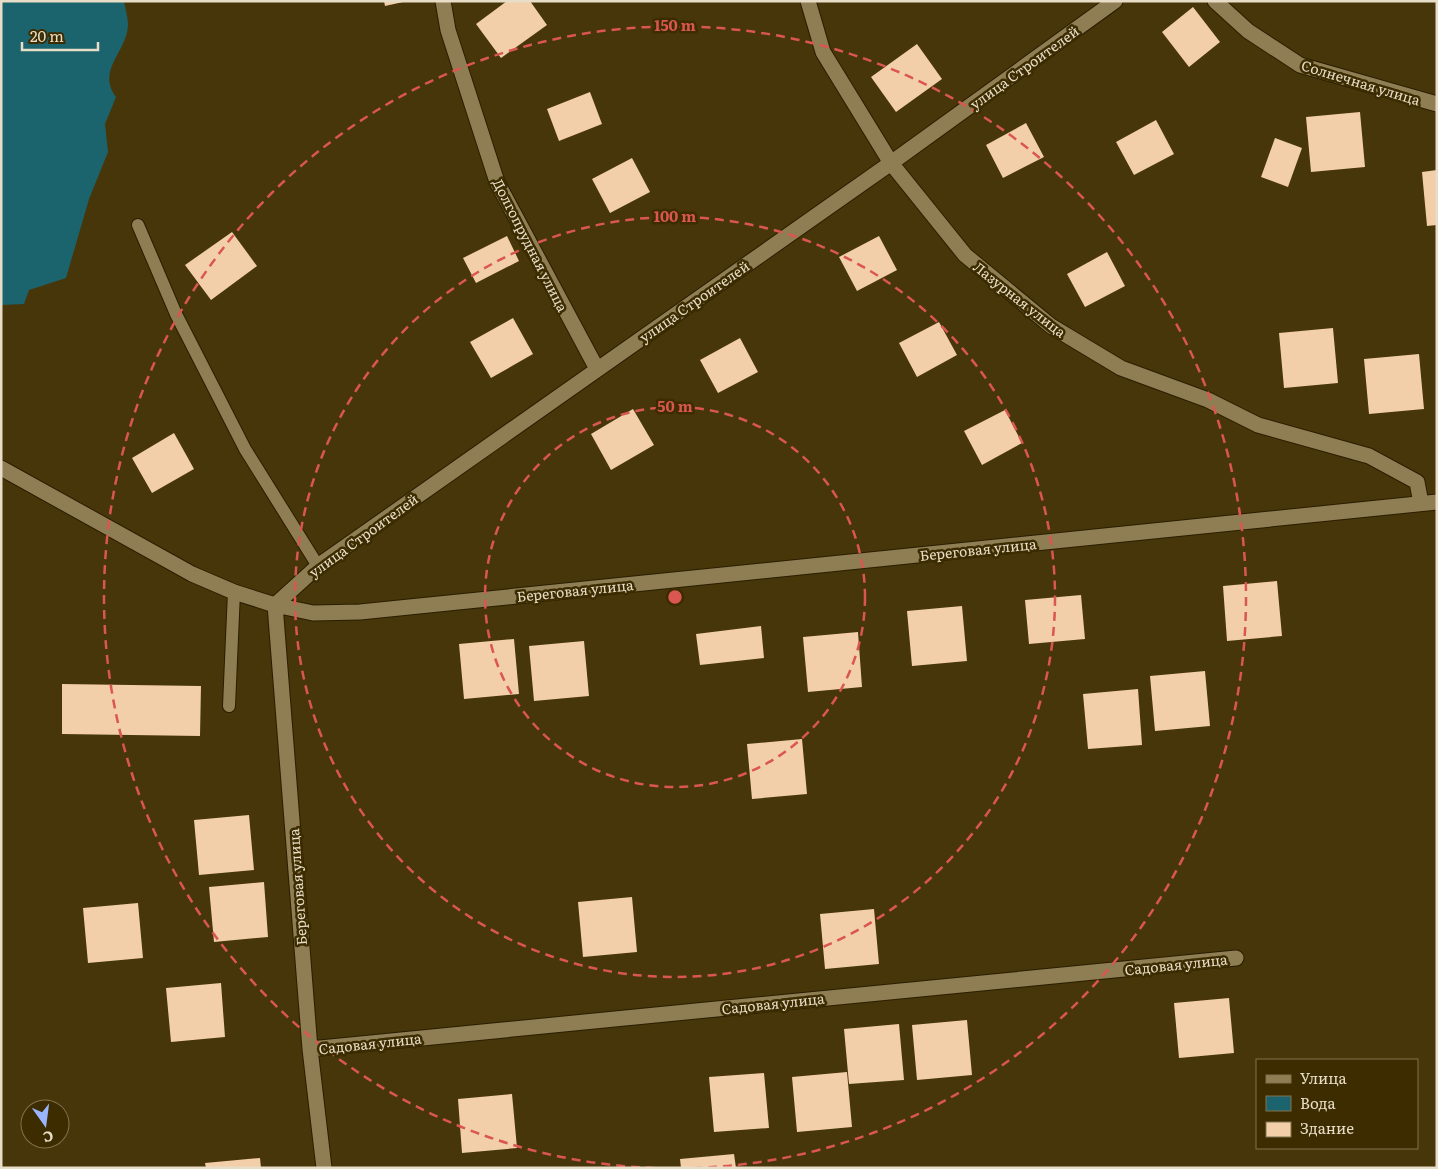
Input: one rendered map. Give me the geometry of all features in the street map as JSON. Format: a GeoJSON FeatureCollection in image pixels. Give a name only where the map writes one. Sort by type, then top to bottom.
{"type":"FeatureCollection","features":[{"type":"Feature","properties":{"kind":"street","name":"Долгопрудная улица"},"geometry":{"type":"LineString","coordinates":[[443,1],[448,30],[497,182],[597,369]]}},
{"type":"Feature","properties":{"kind":"street","name":"Лазурная улица"},"geometry":{"type":"LineString","coordinates":[[808,1],[823,52],[891,163],[965,255],[1051,326],[1121,368],[1208,400],[1258,425],[1369,456],[1417,482],[1421,503]]}},
{"type":"Feature","properties":{"kind":"street","name":"улица Строителей"},"geometry":{"type":"LineString","coordinates":[[275,605],[318,566],[891,163],[1115,1]]}},
{"type":"Feature","properties":{"kind":"street","name":"Солнечная улица"},"geometry":{"type":"LineString","coordinates":[[1214,1],[1248,31],[1300,65],[1437,104]]}},
{"type":"Feature","properties":{"kind":"street"},"geometry":{"type":"LineString","coordinates":[[1,468],[192,574],[234,592],[275,605]]}},
{"type":"Feature","properties":{"kind":"street","name":"Береговая улица"},"geometry":{"type":"LineString","coordinates":[[324,1168],[310,1049],[275,605],[313,612],[360,612],[1437,502]]}},
{"type":"Feature","properties":{"kind":"street","name":"Садовая улица"},"geometry":{"type":"LineString","coordinates":[[310,1049],[1236,958]]}},
{"type":"Feature","properties":{"kind":"lane"},"geometry":{"type":"LineString","coordinates":[[138,225],[176,314],[246,449],[318,566]]}},
{"type":"Feature","properties":{"kind":"lane"},"geometry":{"type":"LineString","coordinates":[[229,706],[234,592]]}},
{"type":"Feature","properties":{"kind":"water"},"geometry":{"type":"Polygon","coordinates":[[[1,1],[124,1],[128,25],[123,44],[114,61],[109,78],[116,97],[105,124],[108,152],[89,199],[66,278],[29,290],[24,304],[1,305],[1,1]]]}},
{"type":"Feature","properties":{"kind":"building"},"geometry":{"type":"Polygon","coordinates":[[[384,1],[403,1],[403,2],[385,6],[384,1]]]}},
{"type":"Feature","properties":{"kind":"building"},"geometry":{"type":"Polygon","coordinates":[[[507,1],[530,1],[547,25],[501,58],[476,24],[507,1]]]}},
{"type":"Feature","properties":{"kind":"building"},"geometry":{"type":"Polygon","coordinates":[[[1193,7],[1220,42],[1189,67],[1162,32],[1193,7]]]}},
{"type":"Feature","properties":{"kind":"building"},"geometry":{"type":"Polygon","coordinates":[[[917,44],[942,79],[896,112],[871,77],[917,44]]]}},
{"type":"Feature","properties":{"kind":"building"},"geometry":{"type":"Polygon","coordinates":[[[590,92],[602,124],[559,141],[547,109],[590,92]]]}},
{"type":"Feature","properties":{"kind":"building"},"geometry":{"type":"Polygon","coordinates":[[[1360,112],[1365,167],[1311,172],[1306,117],[1360,112]]]}},
{"type":"Feature","properties":{"kind":"building"},"geometry":{"type":"Polygon","coordinates":[[[1156,120],[1174,154],[1134,175],[1116,142],[1156,120]]]}},
{"type":"Feature","properties":{"kind":"building"},"geometry":{"type":"Polygon","coordinates":[[[1026,123],[1044,157],[1003,178],[986,145],[1026,123]]]}},
{"type":"Feature","properties":{"kind":"building"},"geometry":{"type":"Polygon","coordinates":[[[1275,138],[1302,148],[1288,187],[1261,177],[1275,138]]]}},
{"type":"Feature","properties":{"kind":"building"},"geometry":{"type":"Polygon","coordinates":[[[632,158],[650,192],[610,213],[592,179],[632,158]]]}},
{"type":"Feature","properties":{"kind":"building"},"geometry":{"type":"Polygon","coordinates":[[[1437,170],[1437,225],[1427,226],[1422,172],[1437,170]]]}},
{"type":"Feature","properties":{"kind":"building"},"geometry":{"type":"Polygon","coordinates":[[[232,232],[257,266],[211,300],[185,265],[232,232]]]}},
{"type":"Feature","properties":{"kind":"building"},"geometry":{"type":"Polygon","coordinates":[[[507,236],[519,261],[476,283],[463,258],[507,236]]]}},
{"type":"Feature","properties":{"kind":"building"},"geometry":{"type":"Polygon","coordinates":[[[879,236],[897,270],[857,291],[839,257],[879,236]]]}},
{"type":"Feature","properties":{"kind":"building"},"geometry":{"type":"Polygon","coordinates":[[[1107,252],[1125,286],[1085,307],[1067,274],[1107,252]]]}},
{"type":"Feature","properties":{"kind":"building"},"geometry":{"type":"Polygon","coordinates":[[[513,318],[533,354],[491,378],[470,342],[513,318]]]}},
{"type":"Feature","properties":{"kind":"building"},"geometry":{"type":"Polygon","coordinates":[[[939,322],[957,355],[917,377],[899,343],[939,322]]]}},
{"type":"Feature","properties":{"kind":"building"},"geometry":{"type":"Polygon","coordinates":[[[1333,328],[1338,383],[1284,388],[1279,333],[1333,328]]]}},
{"type":"Feature","properties":{"kind":"building"},"geometry":{"type":"Polygon","coordinates":[[[740,338],[758,372],[718,393],[700,360],[740,338]]]}},
{"type":"Feature","properties":{"kind":"building"},"geometry":{"type":"Polygon","coordinates":[[[1419,354],[1424,409],[1369,414],[1364,359],[1419,354]]]}},
{"type":"Feature","properties":{"kind":"building"},"geometry":{"type":"Polygon","coordinates":[[[633,409],[654,445],[611,470],[591,434],[633,409]]]}},
{"type":"Feature","properties":{"kind":"building"},"geometry":{"type":"Polygon","coordinates":[[[1005,410],[1022,443],[982,465],[964,431],[1005,410]]]}},
{"type":"Feature","properties":{"kind":"building"},"geometry":{"type":"Polygon","coordinates":[[[174,433],[194,469],[152,493],[132,458],[174,433]]]}},
{"type":"Feature","properties":{"kind":"building"},"geometry":{"type":"Polygon","coordinates":[[[1277,581],[1282,636],[1227,641],[1223,586],[1277,581]]]}},
{"type":"Feature","properties":{"kind":"building"},"geometry":{"type":"Polygon","coordinates":[[[1081,595],[1085,639],[1029,644],[1025,600],[1081,595]]]}},
{"type":"Feature","properties":{"kind":"building"},"geometry":{"type":"Polygon","coordinates":[[[962,606],[967,661],[912,666],[907,611],[962,606]]]}},
{"type":"Feature","properties":{"kind":"building"},"geometry":{"type":"Polygon","coordinates":[[[761,626],[764,658],[700,665],[696,634],[761,626]]]}},
{"type":"Feature","properties":{"kind":"building"},"geometry":{"type":"Polygon","coordinates":[[[858,632],[862,687],[808,692],[803,637],[858,632]]]}},
{"type":"Feature","properties":{"kind":"building"},"geometry":{"type":"Polygon","coordinates":[[[514,639],[519,694],[464,699],[459,644],[514,639]]]}},
{"type":"Feature","properties":{"kind":"building"},"geometry":{"type":"Polygon","coordinates":[[[584,641],[589,696],[534,701],[529,646],[584,641]]]}},
{"type":"Feature","properties":{"kind":"building"},"geometry":{"type":"Polygon","coordinates":[[[1205,671],[1210,726],[1155,731],[1150,676],[1205,671]]]}},
{"type":"Feature","properties":{"kind":"building"},"geometry":{"type":"Polygon","coordinates":[[[62,684],[201,686],[200,736],[62,734],[62,684]]]}},
{"type":"Feature","properties":{"kind":"building"},"geometry":{"type":"Polygon","coordinates":[[[1138,689],[1142,745],[1088,749],[1083,694],[1138,689]]]}},
{"type":"Feature","properties":{"kind":"building"},"geometry":{"type":"Polygon","coordinates":[[[802,739],[807,794],[752,799],[747,744],[802,739]]]}},
{"type":"Feature","properties":{"kind":"building"},"geometry":{"type":"Polygon","coordinates":[[[249,815],[254,870],[199,875],[194,820],[249,815]]]}},
{"type":"Feature","properties":{"kind":"building"},"geometry":{"type":"Polygon","coordinates":[[[264,882],[268,937],[214,942],[209,887],[264,882]]]}},
{"type":"Feature","properties":{"kind":"building"},"geometry":{"type":"Polygon","coordinates":[[[632,897],[637,952],[583,957],[578,902],[632,897]]]}},
{"type":"Feature","properties":{"kind":"building"},"geometry":{"type":"Polygon","coordinates":[[[138,903],[143,958],[88,963],[83,908],[138,903]]]}},
{"type":"Feature","properties":{"kind":"building"},"geometry":{"type":"Polygon","coordinates":[[[874,909],[879,964],[825,969],[820,914],[874,909]]]}},
{"type":"Feature","properties":{"kind":"building"},"geometry":{"type":"Polygon","coordinates":[[[221,983],[225,1037],[171,1042],[166,988],[221,983]]]}},
{"type":"Feature","properties":{"kind":"building"},"geometry":{"type":"Polygon","coordinates":[[[1229,998],[1234,1053],[1179,1058],[1174,1003],[1229,998]]]}},
{"type":"Feature","properties":{"kind":"building"},"geometry":{"type":"Polygon","coordinates":[[[967,1020],[972,1075],[917,1080],[912,1025],[967,1020]]]}},
{"type":"Feature","properties":{"kind":"building"},"geometry":{"type":"Polygon","coordinates":[[[899,1024],[904,1080],[849,1084],[844,1029],[899,1024]]]}},
{"type":"Feature","properties":{"kind":"building"},"geometry":{"type":"Polygon","coordinates":[[[847,1072],[852,1127],[797,1132],[792,1077],[847,1072]]]}},
{"type":"Feature","properties":{"kind":"building"},"geometry":{"type":"Polygon","coordinates":[[[764,1073],[769,1128],[714,1132],[709,1077],[764,1073]]]}},
{"type":"Feature","properties":{"kind":"building"},"geometry":{"type":"Polygon","coordinates":[[[512,1094],[517,1148],[462,1153],[458,1099],[512,1094]]]}},
{"type":"Feature","properties":{"kind":"building"},"geometry":{"type":"Polygon","coordinates":[[[734,1154],[736,1168],[681,1168],[680,1159],[734,1154]]]}},
{"type":"Feature","properties":{"kind":"building"},"geometry":{"type":"Polygon","coordinates":[[[260,1158],[261,1168],[206,1168],[205,1163],[260,1158]]]}}]}
